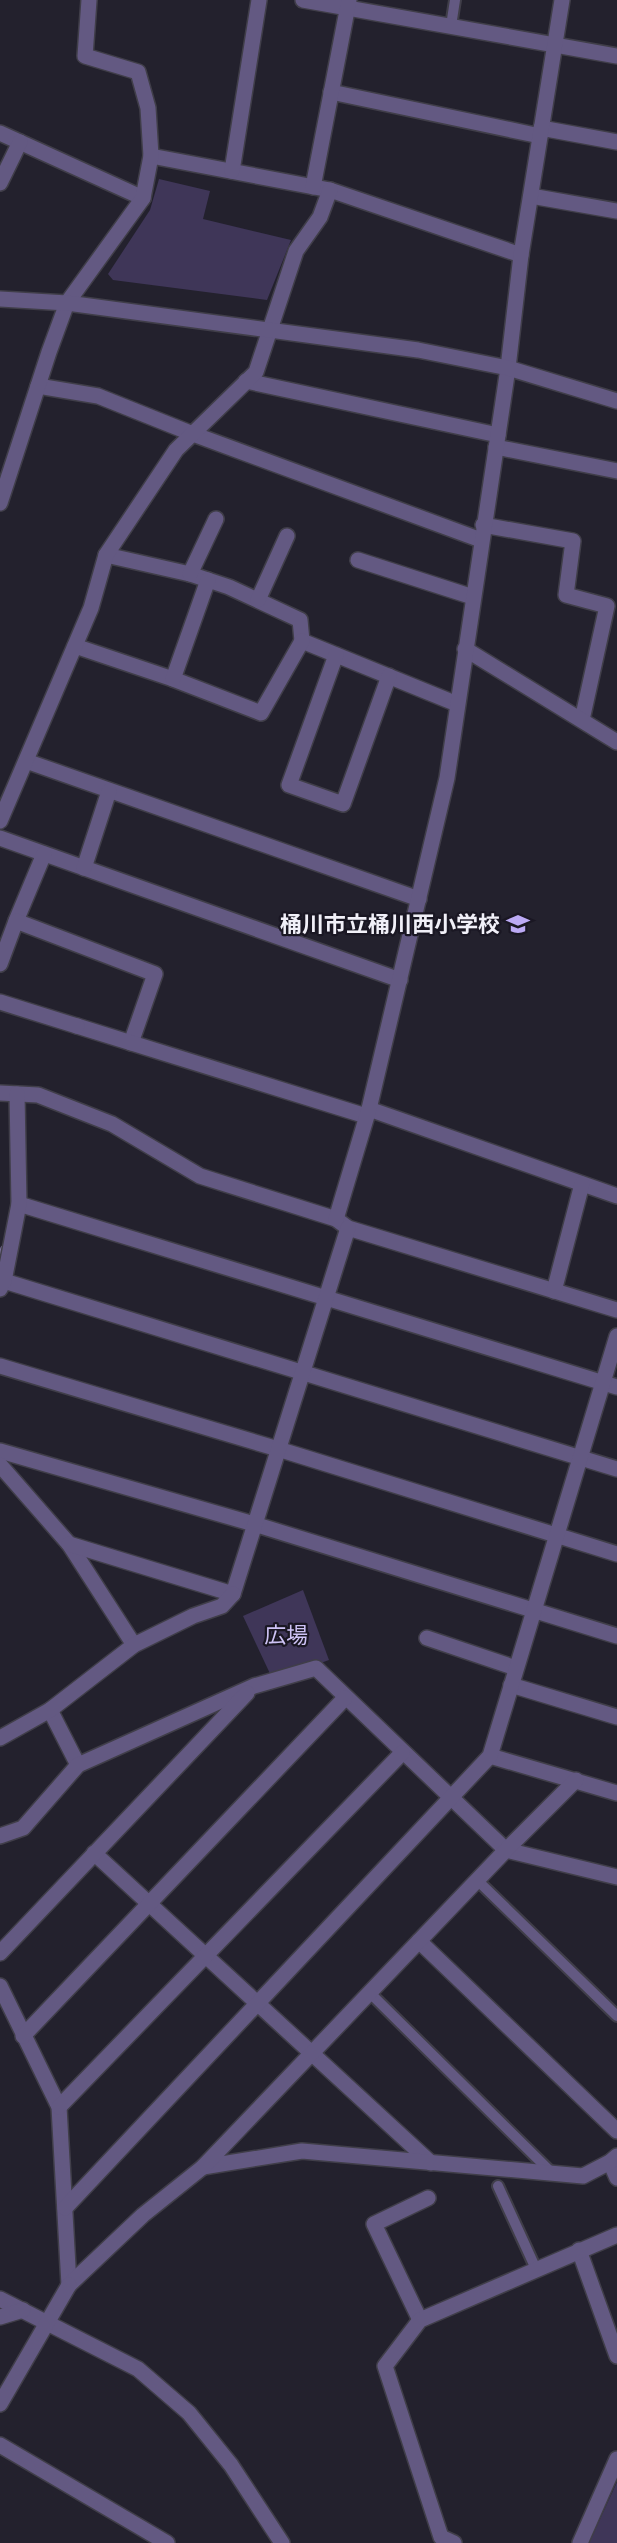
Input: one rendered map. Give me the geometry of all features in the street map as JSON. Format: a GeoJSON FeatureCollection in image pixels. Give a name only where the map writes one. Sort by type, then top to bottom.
{"type":"FeatureCollection","features":[{"type":"Feature","properties":{"kind":"street"},"geometry":{"type":"LineString","coordinates":[[0,503],[67,303],[142,198],[151,156],[148,108],[138,72],[85,56],[89,0]]}},
{"type":"Feature","properties":{"kind":"street"},"geometry":{"type":"LineString","coordinates":[[232,171],[259,0]]}},
{"type":"Feature","properties":{"kind":"street"},"geometry":{"type":"LineString","coordinates":[[303,0],[348,4],[451,26],[617,56]]}},
{"type":"Feature","properties":{"kind":"street"},"geometry":{"type":"LineString","coordinates":[[0,1738],[50,1710],[134,1645],[193,1616],[222,1606],[233,1594],[326,1298],[447,778],[508,368],[521,255],[562,0]]}},
{"type":"Feature","properties":{"kind":"street"},"geometry":{"type":"LineString","coordinates":[[313,187],[348,4]]}},
{"type":"Feature","properties":{"kind":"street"},"geometry":{"type":"LineString","coordinates":[[331,92],[541,132],[617,142]]}},
{"type":"Feature","properties":{"kind":"street"},"geometry":{"type":"LineString","coordinates":[[0,133],[142,198]]}},
{"type":"Feature","properties":{"kind":"street"},"geometry":{"type":"LineString","coordinates":[[0,183],[20,142]]}},
{"type":"Feature","properties":{"kind":"street"},"geometry":{"type":"LineString","coordinates":[[151,156],[330,190],[521,255]]}},
{"type":"Feature","properties":{"kind":"street"},"geometry":{"type":"LineString","coordinates":[[0,821],[91,608],[106,555],[176,450],[256,372],[296,251],[320,217],[330,190]]}},
{"type":"Feature","properties":{"kind":"street"},"geometry":{"type":"LineString","coordinates":[[531,196],[617,211]]}},
{"type":"Feature","properties":{"kind":"street"},"geometry":{"type":"LineString","coordinates":[[0,298],[67,303],[418,350],[508,368],[617,400]]}},
{"type":"Feature","properties":{"kind":"street"},"geometry":{"type":"LineString","coordinates":[[246,381],[617,471]]}},
{"type":"Feature","properties":{"kind":"street"},"geometry":{"type":"LineString","coordinates":[[38,386],[98,396],[193,434],[482,533],[573,541],[566,595],[607,606],[582,720]]}},
{"type":"Feature","properties":{"kind":"street"},"geometry":{"type":"LineString","coordinates":[[190,574],[216,519]]}},
{"type":"Feature","properties":{"kind":"street"},"geometry":{"type":"LineString","coordinates":[[258,600],[287,536]]}},
{"type":"Feature","properties":{"kind":"street"},"geometry":{"type":"LineString","coordinates":[[75,646],[173,679],[261,713],[302,641],[300,620],[258,600],[190,574],[106,555]]}},
{"type":"Feature","properties":{"kind":"street"},"geometry":{"type":"LineString","coordinates":[[358,560],[473,597]]}},
{"type":"Feature","properties":{"kind":"street"},"geometry":{"type":"LineString","coordinates":[[173,679],[208,580]]}},
{"type":"Feature","properties":{"kind":"street"},"geometry":{"type":"LineString","coordinates":[[302,641],[457,704]]}},
{"type":"Feature","properties":{"kind":"street"},"geometry":{"type":"LineString","coordinates":[[465,649],[617,742]]}},
{"type":"Feature","properties":{"kind":"street"},"geometry":{"type":"LineString","coordinates":[[336,655],[289,785],[343,804],[389,676]]}},
{"type":"Feature","properties":{"kind":"street"},"geometry":{"type":"LineString","coordinates":[[26,761],[419,899]]}},
{"type":"Feature","properties":{"kind":"street"},"geometry":{"type":"LineString","coordinates":[[84,868],[109,790]]}},
{"type":"Feature","properties":{"kind":"street"},"geometry":{"type":"LineString","coordinates":[[0,838],[400,981]]}},
{"type":"Feature","properties":{"kind":"street"},"geometry":{"type":"LineString","coordinates":[[0,964],[44,854]]}},
{"type":"Feature","properties":{"kind":"street"},"geometry":{"type":"LineString","coordinates":[[16,921],[155,974],[131,1043]]}},
{"type":"Feature","properties":{"kind":"street"},"geometry":{"type":"LineString","coordinates":[[0,1002],[368,1113],[617,1196]]}},
{"type":"Feature","properties":{"kind":"street"},"geometry":{"type":"LineString","coordinates":[[0,1093],[38,1095],[112,1124],[200,1176],[342,1224],[617,1310]]}},
{"type":"Feature","properties":{"kind":"street"},"geometry":{"type":"LineString","coordinates":[[17,1094],[19,1204],[2,1285],[302,1372],[617,1469]]}},
{"type":"Feature","properties":{"kind":"street"},"geometry":{"type":"LineString","coordinates":[[554,1291],[582,1184]]}},
{"type":"Feature","properties":{"kind":"street"},"geometry":{"type":"LineString","coordinates":[[19,1204],[610,1384]]}},
{"type":"Feature","properties":{"kind":"street"},"geometry":{"type":"LineString","coordinates":[[65,2208],[490,1756],[580,1457],[610,1384],[617,1336]]}},
{"type":"Feature","properties":{"kind":"street"},"geometry":{"type":"LineString","coordinates":[[0,1366],[617,1554]]}},
{"type":"Feature","properties":{"kind":"street"},"geometry":{"type":"LineString","coordinates":[[0,1451],[254,1524],[617,1636]]}},
{"type":"Feature","properties":{"kind":"street"},"geometry":{"type":"LineString","coordinates":[[0,1465],[69,1544],[134,1645]]}},
{"type":"Feature","properties":{"kind":"street"},"geometry":{"type":"LineString","coordinates":[[69,1544],[233,1594]]}},
{"type":"Feature","properties":{"kind":"street"},"geometry":{"type":"LineString","coordinates":[[426,1638],[516,1668]]}},
{"type":"Feature","properties":{"kind":"street"},"geometry":{"type":"LineString","coordinates":[[0,1836],[23,1828],[78,1765],[254,1686],[316,1668],[402,1753],[506,1850],[617,1877]]}},
{"type":"Feature","properties":{"kind":"street"},"geometry":{"type":"LineString","coordinates":[[511,1685],[617,1717]]}},
{"type":"Feature","properties":{"kind":"street"},"geometry":{"type":"LineString","coordinates":[[0,1953],[254,1686]]}},
{"type":"Feature","properties":{"kind":"street"},"geometry":{"type":"LineString","coordinates":[[23,2036],[345,1698]]}},
{"type":"Feature","properties":{"kind":"street"},"geometry":{"type":"LineString","coordinates":[[50,1710],[78,1765]]}},
{"type":"Feature","properties":{"kind":"street"},"geometry":{"type":"LineString","coordinates":[[59,2107],[402,1753]]}},
{"type":"Feature","properties":{"kind":"street"},"geometry":{"type":"LineString","coordinates":[[490,1756],[617,1793]]}},
{"type":"Feature","properties":{"kind":"street"},"geometry":{"type":"LineString","coordinates":[[0,2404],[69,2285],[143,2215],[203,2167],[477,1880],[576,1780]]}},
{"type":"Feature","properties":{"kind":"street"},"geometry":{"type":"LineString","coordinates":[[94,1853],[431,2163]]}},
{"type":"Feature","properties":{"kind":"street"},"geometry":{"type":"LineString","coordinates":[[419,1941],[617,2131]]}},
{"type":"Feature","properties":{"kind":"street"},"geometry":{"type":"LineString","coordinates":[[0,1986],[59,2107],[69,2285]]}},
{"type":"Feature","properties":{"kind":"street"},"geometry":{"type":"LineString","coordinates":[[203,2167],[302,2151],[583,2176],[613,2159],[617,2178]]}},
{"type":"Feature","properties":{"kind":"street"},"geometry":{"type":"LineString","coordinates":[[420,2320],[374,2224],[428,2198]]}},
{"type":"Feature","properties":{"kind":"street"},"geometry":{"type":"LineString","coordinates":[[444,2541],[385,2366],[420,2320],[617,2235]]}},
{"type":"Feature","properties":{"kind":"street"},"geometry":{"type":"LineString","coordinates":[[579,2250],[617,2356]]}},
{"type":"Feature","properties":{"kind":"street"},"geometry":{"type":"LineString","coordinates":[[0,2300],[138,2369],[189,2413],[231,2465],[282,2543]]}},
{"type":"Feature","properties":{"kind":"street"},"geometry":{"type":"LineString","coordinates":[[0,2317],[23,2310]]}},
{"type":"Feature","properties":{"kind":"street"},"geometry":{"type":"LineString","coordinates":[[0,2445],[167,2543]]}},
{"type":"Feature","properties":{"kind":"street"},"geometry":{"type":"LineString","coordinates":[[580,2543],[617,2459]]}},
{"type":"Feature","properties":{"kind":"lane"},"geometry":{"type":"LineString","coordinates":[[451,26],[455,0]]}},
{"type":"Feature","properties":{"kind":"lane"},"geometry":{"type":"LineString","coordinates":[[477,1880],[617,2016]]}},
{"type":"Feature","properties":{"kind":"lane"},"geometry":{"type":"LineString","coordinates":[[370,1993],[554,2174]]}},
{"type":"Feature","properties":{"kind":"lane"},"geometry":{"type":"LineString","coordinates":[[498,2186],[536,2269]]}},
{"type":"Feature","properties":{"kind":"green space"},"geometry":{"type":"Polygon","coordinates":[[[159,179],[210,191],[203,219],[291,240],[267,300],[113,280],[108,274],[150,210],[159,179]]]}},
{"type":"Feature","properties":{"kind":"green space","name":"広場"},"geometry":{"type":"Polygon","coordinates":[[[303,1590],[329,1660],[273,1680],[243,1616],[303,1590]]]}},
{"type":"Feature","properties":{"kind":"green space"},"geometry":{"type":"Polygon","coordinates":[[[617,2482],[617,2543],[589,2543],[617,2482]]]}},
{"type":"Feature","properties":{"kind":"waterway"},"geometry":{"type":"LineString","coordinates":[[0,1256],[3,1248]]}},
{"type":"Feature","properties":{"kind":"place","name":"桶川市立桶川西小学校"},"geometry":{"type":"Point","coordinates":[518,924]}}]}
